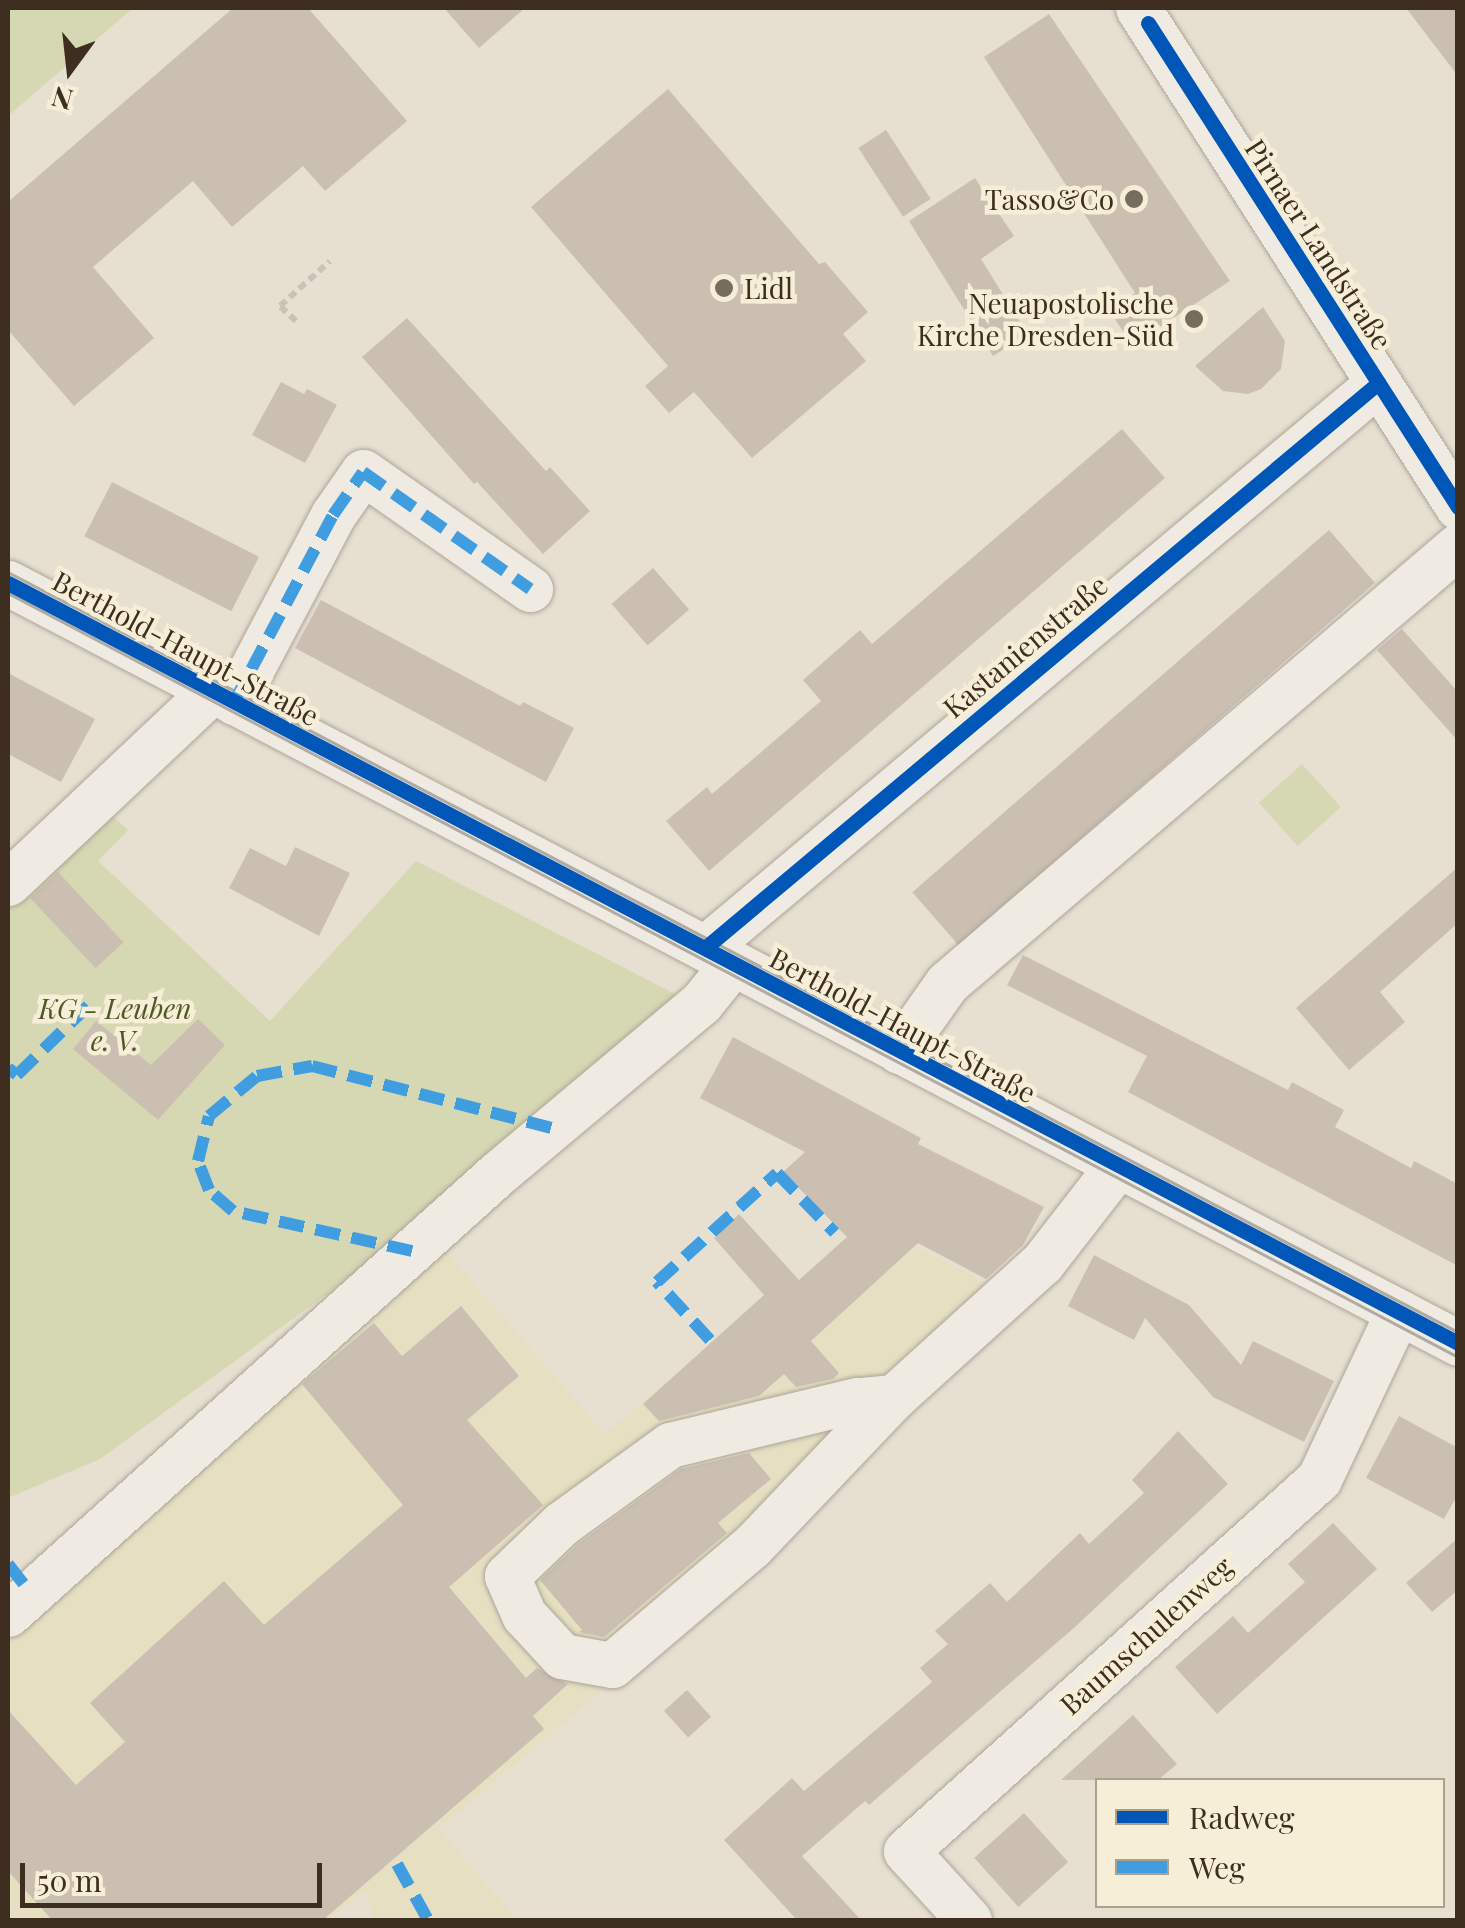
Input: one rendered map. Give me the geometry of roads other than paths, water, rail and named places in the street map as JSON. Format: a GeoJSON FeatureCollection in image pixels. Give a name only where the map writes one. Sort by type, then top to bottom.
{"type":"FeatureCollection","features":[{"type":"Feature","properties":{"kind":"street","name":"Pirnaer Landstraße"},"geometry":{"type":"LineString","coordinates":[[1138,8],[1458,507]]}},
{"type":"Feature","properties":{"kind":"street","name":"Kastanienstraße"},"geometry":{"type":"LineString","coordinates":[[8,1614],[497,1174],[701,1003],[719,956],[1378,383]]}},
{"type":"Feature","properties":{"kind":"street","name":"Berthold-Haupt-Straße"},"geometry":{"type":"LineString","coordinates":[[223,696],[363,472],[530,588]]}},
{"type":"Feature","properties":{"kind":"street"},"geometry":{"type":"LineString","coordinates":[[899,1051],[947,983],[1458,546]]}},
{"type":"Feature","properties":{"kind":"street","name":"Berthold-Haupt-Straße"},"geometry":{"type":"LineString","coordinates":[[8,583],[1458,1344]]}},
{"type":"Feature","properties":{"kind":"street"},"geometry":{"type":"LineString","coordinates":[[8,882],[223,696]]}},
{"type":"Feature","properties":{"kind":"street"},"geometry":{"type":"LineString","coordinates":[[894,1397],[856,1400],[670,1444],[561,1524],[507,1576],[524,1615],[562,1656],[612,1666],[752,1546],[894,1397],[1042,1263],[1118,1165]]}},
{"type":"Feature","properties":{"kind":"street","name":"Baumschulenweg"},"geometry":{"type":"LineString","coordinates":[[969,1920],[906,1851],[1319,1479],[1398,1312]]}},
{"type":"Feature","properties":{"kind":"tram line"},"geometry":{"type":"LineString","coordinates":[[8,572],[1458,1332]]}},
{"type":"Feature","properties":{"kind":"tram line"},"geometry":{"type":"LineString","coordinates":[[8,593],[1458,1357]]}},
{"type":"Feature","properties":{"kind":"place","name":"Tasso&Co"},"geometry":{"type":"Point","coordinates":[1134,199]}},
{"type":"Feature","properties":{"kind":"place","name":"Lidl"},"geometry":{"type":"Point","coordinates":[724,288]}},
{"type":"Feature","properties":{"kind":"place","name":"Neuapostolische Kirche Dresden-Süd"},"geometry":{"type":"Point","coordinates":[1194,319]}},
{"type":"Feature","properties":{"kind":"park label","name":"KG - Leuben e. V."},"geometry":{"type":"Point","coordinates":[115,1024]}}]}
